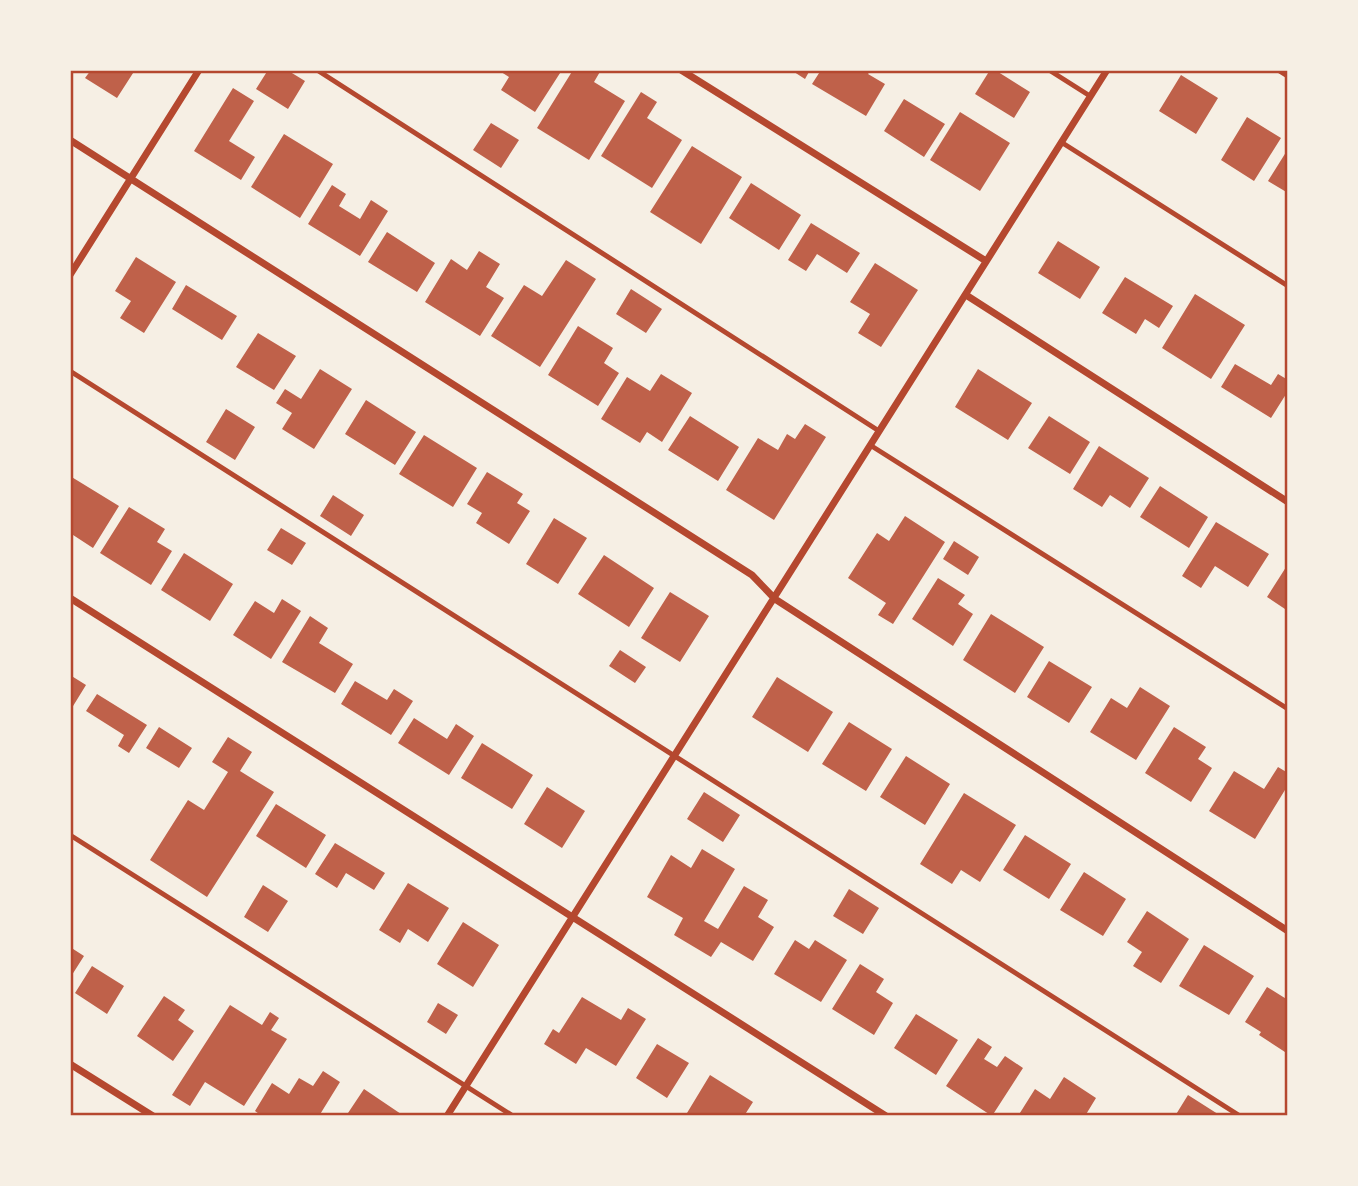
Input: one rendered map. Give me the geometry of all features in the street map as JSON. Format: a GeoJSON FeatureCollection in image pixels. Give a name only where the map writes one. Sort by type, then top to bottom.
{"type":"FeatureCollection","features":[{"type":"Feature","properties":{"kind":"street"},"geometry":{"type":"LineString","coordinates":[[70,275],[199,70]]}},
{"type":"Feature","properties":{"kind":"street"},"geometry":{"type":"LineString","coordinates":[[681,70],[986,261]]}},
{"type":"Feature","properties":{"kind":"street"},"geometry":{"type":"LineString","coordinates":[[447,1116],[1107,70]]}},
{"type":"Feature","properties":{"kind":"street"},"geometry":{"type":"LineString","coordinates":[[1280,70],[1288,75]]}},
{"type":"Feature","properties":{"kind":"street"},"geometry":{"type":"LineString","coordinates":[[70,140],[752,575],[775,599],[1288,932]]}},
{"type":"Feature","properties":{"kind":"street"},"geometry":{"type":"LineString","coordinates":[[966,295],[1288,502]]}},
{"type":"Feature","properties":{"kind":"street"},"geometry":{"type":"LineString","coordinates":[[70,598],[886,1116]]}},
{"type":"Feature","properties":{"kind":"street"},"geometry":{"type":"LineString","coordinates":[[70,1064],[153,1116]]}},
{"type":"Feature","properties":{"kind":"lane"},"geometry":{"type":"LineString","coordinates":[[317,70],[879,431]]}},
{"type":"Feature","properties":{"kind":"lane"},"geometry":{"type":"LineString","coordinates":[[1049,70],[1090,96]]}},
{"type":"Feature","properties":{"kind":"lane"},"geometry":{"type":"LineString","coordinates":[[1062,142],[1288,286]]}},
{"type":"Feature","properties":{"kind":"lane"},"geometry":{"type":"LineString","coordinates":[[70,371],[1240,1116]]}},
{"type":"Feature","properties":{"kind":"lane"},"geometry":{"type":"LineString","coordinates":[[870,445],[1288,709]]}},
{"type":"Feature","properties":{"kind":"lane"},"geometry":{"type":"LineString","coordinates":[[70,835],[513,1116]]}},
{"type":"Feature","properties":{"kind":"building"},"geometry":{"type":"Polygon","coordinates":[[[91,70],[135,70],[117,98],[85,78],[91,70]]]}},
{"type":"Feature","properties":{"kind":"building"},"geometry":{"type":"Polygon","coordinates":[[[268,70],[287,70],[305,81],[288,109],[256,89],[268,70]]]}},
{"type":"Feature","properties":{"kind":"building"},"geometry":{"type":"Polygon","coordinates":[[[498,70],[562,70],[535,112],[501,90],[509,77],[498,70]]]}},
{"type":"Feature","properties":{"kind":"building"},"geometry":{"type":"Polygon","coordinates":[[[573,70],[601,70],[594,82],[625,101],[589,160],[537,128],[573,70]]]}},
{"type":"Feature","properties":{"kind":"building"},"geometry":{"type":"Polygon","coordinates":[[[791,70],[810,70],[805,79],[791,70]]]}},
{"type":"Feature","properties":{"kind":"building"},"geometry":{"type":"Polygon","coordinates":[[[821,70],[871,70],[868,74],[885,84],[866,116],[812,84],[821,70]]]}},
{"type":"Feature","properties":{"kind":"building"},"geometry":{"type":"Polygon","coordinates":[[[990,70],[995,70],[1030,92],[1014,118],[975,94],[990,70]]]}},
{"type":"Feature","properties":{"kind":"building"},"geometry":{"type":"Polygon","coordinates":[[[1181,75],[1218,98],[1196,134],[1159,111],[1181,75]]]}},
{"type":"Feature","properties":{"kind":"building"},"geometry":{"type":"Polygon","coordinates":[[[233,88],[254,101],[229,141],[255,157],[241,180],[194,151],[233,88]]]}},
{"type":"Feature","properties":{"kind":"building"},"geometry":{"type":"Polygon","coordinates":[[[641,92],[657,102],[647,118],[682,140],[652,188],[601,156],[641,92]]]}},
{"type":"Feature","properties":{"kind":"building"},"geometry":{"type":"Polygon","coordinates":[[[904,99],[945,124],[924,157],[884,131],[904,99]]]}},
{"type":"Feature","properties":{"kind":"building"},"geometry":{"type":"Polygon","coordinates":[[[960,112],[1010,143],[980,191],[930,160],[960,112]]]}},
{"type":"Feature","properties":{"kind":"building"},"geometry":{"type":"Polygon","coordinates":[[[1247,117],[1281,138],[1254,181],[1221,160],[1247,117]]]}},
{"type":"Feature","properties":{"kind":"building"},"geometry":{"type":"Polygon","coordinates":[[[491,123],[519,140],[501,168],[473,150],[491,123]]]}},
{"type":"Feature","properties":{"kind":"building"},"geometry":{"type":"Polygon","coordinates":[[[284,134],[333,164],[300,218],[251,187],[284,134]]]}},
{"type":"Feature","properties":{"kind":"building"},"geometry":{"type":"Polygon","coordinates":[[[692,146],[742,177],[701,244],[650,212],[692,146]]]}},
{"type":"Feature","properties":{"kind":"building"},"geometry":{"type":"Polygon","coordinates":[[[1288,149],[1288,193],[1268,181],[1288,149]]]}},
{"type":"Feature","properties":{"kind":"building"},"geometry":{"type":"Polygon","coordinates":[[[751,183],[801,215],[779,250],[729,218],[751,183]]]}},
{"type":"Feature","properties":{"kind":"building"},"geometry":{"type":"Polygon","coordinates":[[[332,185],[346,194],[339,206],[360,219],[371,200],[388,211],[360,256],[308,224],[332,185]]]}},
{"type":"Feature","properties":{"kind":"building"},"geometry":{"type":"Polygon","coordinates":[[[811,223],[860,253],[847,273],[817,254],[806,271],[788,260],[811,223]]]}},
{"type":"Feature","properties":{"kind":"building"},"geometry":{"type":"Polygon","coordinates":[[[387,232],[435,263],[417,292],[368,262],[387,232]]]}},
{"type":"Feature","properties":{"kind":"building"},"geometry":{"type":"Polygon","coordinates":[[[1058,241],[1100,267],[1080,299],[1038,273],[1058,241]]]}},
{"type":"Feature","properties":{"kind":"building"},"geometry":{"type":"Polygon","coordinates":[[[479,251],[500,264],[486,287],[504,298],[480,336],[425,302],[451,259],[467,270],[479,251]]]}},
{"type":"Feature","properties":{"kind":"building"},"geometry":{"type":"Polygon","coordinates":[[[136,257],[176,282],[144,333],[120,318],[131,301],[115,291],[136,257]]]}},
{"type":"Feature","properties":{"kind":"building"},"geometry":{"type":"Polygon","coordinates":[[[566,260],[596,279],[540,367],[491,336],[524,285],[542,296],[566,260]]]}},
{"type":"Feature","properties":{"kind":"building"},"geometry":{"type":"Polygon","coordinates":[[[875,263],[918,290],[881,347],[858,333],[870,314],[850,302],[875,263]]]}},
{"type":"Feature","properties":{"kind":"building"},"geometry":{"type":"Polygon","coordinates":[[[1125,277],[1173,306],[1159,328],[1145,319],[1136,334],[1102,313],[1125,277]]]}},
{"type":"Feature","properties":{"kind":"building"},"geometry":{"type":"Polygon","coordinates":[[[186,285],[237,316],[222,340],[172,309],[186,285]]]}},
{"type":"Feature","properties":{"kind":"building"},"geometry":{"type":"Polygon","coordinates":[[[631,289],[662,309],[646,333],[616,314],[631,289]]]}},
{"type":"Feature","properties":{"kind":"building"},"geometry":{"type":"Polygon","coordinates":[[[1195,294],[1245,325],[1211,379],[1162,348],[1195,294]]]}},
{"type":"Feature","properties":{"kind":"building"},"geometry":{"type":"Polygon","coordinates":[[[578,326],[613,348],[604,363],[619,373],[598,406],[548,375],[578,326]]]}},
{"type":"Feature","properties":{"kind":"building"},"geometry":{"type":"Polygon","coordinates":[[[258,333],[296,356],[274,390],[236,367],[258,333]]]}},
{"type":"Feature","properties":{"kind":"building"},"geometry":{"type":"Polygon","coordinates":[[[1235,364],[1271,385],[1278,374],[1288,380],[1288,391],[1271,418],[1221,387],[1235,364]]]}},
{"type":"Feature","properties":{"kind":"building"},"geometry":{"type":"Polygon","coordinates":[[[320,369],[352,389],[314,449],[282,429],[292,413],[276,403],[285,389],[301,399],[320,369]]]}},
{"type":"Feature","properties":{"kind":"building"},"geometry":{"type":"Polygon","coordinates":[[[978,369],[1032,403],[1008,440],[955,407],[978,369]]]}},
{"type":"Feature","properties":{"kind":"building"},"geometry":{"type":"Polygon","coordinates":[[[661,374],[692,393],[662,442],[647,432],[640,443],[601,419],[627,377],[650,391],[661,374]]]}},
{"type":"Feature","properties":{"kind":"building"},"geometry":{"type":"Polygon","coordinates":[[[366,400],[416,432],[395,465],[345,434],[366,400]]]}},
{"type":"Feature","properties":{"kind":"building"},"geometry":{"type":"Polygon","coordinates":[[[226,409],[255,427],[235,460],[206,442],[226,409]]]}},
{"type":"Feature","properties":{"kind":"building"},"geometry":{"type":"Polygon","coordinates":[[[690,416],[739,447],[718,481],[668,450],[690,416]]]}},
{"type":"Feature","properties":{"kind":"building"},"geometry":{"type":"Polygon","coordinates":[[[1049,416],[1090,442],[1070,474],[1028,448],[1049,416]]]}},
{"type":"Feature","properties":{"kind":"building"},"geometry":{"type":"Polygon","coordinates":[[[805,424],[826,437],[774,520],[726,490],[758,438],[778,450],[787,434],[795,439],[805,424]]]}},
{"type":"Feature","properties":{"kind":"building"},"geometry":{"type":"Polygon","coordinates":[[[424,435],[477,468],[453,507],[399,474],[424,435]]]}},
{"type":"Feature","properties":{"kind":"building"},"geometry":{"type":"Polygon","coordinates":[[[1099,446],[1149,478],[1130,508],[1110,495],[1102,507],[1073,489],[1099,446]]]}},
{"type":"Feature","properties":{"kind":"building"},"geometry":{"type":"Polygon","coordinates":[[[487,472],[523,494],[517,503],[530,511],[509,544],[476,523],[482,513],[467,504],[487,472]]]}},
{"type":"Feature","properties":{"kind":"building"},"geometry":{"type":"Polygon","coordinates":[[[70,476],[119,506],[93,548],[70,533],[70,476]]]}},
{"type":"Feature","properties":{"kind":"building"},"geometry":{"type":"Polygon","coordinates":[[[1160,486],[1208,517],[1189,548],[1140,517],[1160,486]]]}},
{"type":"Feature","properties":{"kind":"building"},"geometry":{"type":"Polygon","coordinates":[[[333,495],[364,515],[351,536],[320,516],[333,495]]]}},
{"type":"Feature","properties":{"kind":"building"},"geometry":{"type":"Polygon","coordinates":[[[129,507],[165,529],[157,542],[172,551],[151,585],[100,553],[129,507]]]}},
{"type":"Feature","properties":{"kind":"building"},"geometry":{"type":"Polygon","coordinates":[[[905,516],[945,542],[893,624],[878,615],[886,603],[848,578],[877,533],[889,541],[905,516]]]}},
{"type":"Feature","properties":{"kind":"building"},"geometry":{"type":"Polygon","coordinates":[[[554,518],[587,538],[558,584],[526,564],[554,518]]]}},
{"type":"Feature","properties":{"kind":"building"},"geometry":{"type":"Polygon","coordinates":[[[1216,522],[1269,554],[1248,587],[1215,566],[1201,588],[1182,576],[1216,522]]]}},
{"type":"Feature","properties":{"kind":"building"},"geometry":{"type":"Polygon","coordinates":[[[281,528],[306,543],[292,565],[267,550],[281,528]]]}},
{"type":"Feature","properties":{"kind":"building"},"geometry":{"type":"Polygon","coordinates":[[[954,541],[979,557],[968,575],[943,559],[954,541]]]}},
{"type":"Feature","properties":{"kind":"building"},"geometry":{"type":"Polygon","coordinates":[[[184,553],[233,584],[210,621],[161,590],[184,553]]]}},
{"type":"Feature","properties":{"kind":"building"},"geometry":{"type":"Polygon","coordinates":[[[604,555],[654,588],[629,627],[578,594],[604,555]]]}},
{"type":"Feature","properties":{"kind":"building"},"geometry":{"type":"Polygon","coordinates":[[[1288,564],[1288,611],[1267,597],[1288,564]]]}},
{"type":"Feature","properties":{"kind":"building"},"geometry":{"type":"Polygon","coordinates":[[[938,578],[965,595],[958,604],[973,614],[953,646],[912,619],[938,578]]]}},
{"type":"Feature","properties":{"kind":"building"},"geometry":{"type":"Polygon","coordinates":[[[670,592],[709,616],[680,662],[641,638],[670,592]]]}},
{"type":"Feature","properties":{"kind":"building"},"geometry":{"type":"Polygon","coordinates":[[[282,599],[301,611],[271,659],[233,635],[255,601],[274,613],[282,599]]]}},
{"type":"Feature","properties":{"kind":"building"},"geometry":{"type":"Polygon","coordinates":[[[991,614],[1044,647],[1015,693],[963,660],[991,614]]]}},
{"type":"Feature","properties":{"kind":"building"},"geometry":{"type":"Polygon","coordinates":[[[310,616],[328,628],[319,643],[353,664],[335,693],[282,662],[310,616]]]}},
{"type":"Feature","properties":{"kind":"building"},"geometry":{"type":"Polygon","coordinates":[[[620,650],[646,667],[635,683],[609,666],[620,650]]]}},
{"type":"Feature","properties":{"kind":"building"},"geometry":{"type":"Polygon","coordinates":[[[1049,661],[1092,687],[1069,723],[1027,697],[1049,661]]]}},
{"type":"Feature","properties":{"kind":"building"},"geometry":{"type":"Polygon","coordinates":[[[70,675],[86,685],[70,711],[70,675]]]}},
{"type":"Feature","properties":{"kind":"building"},"geometry":{"type":"Polygon","coordinates":[[[777,677],[833,712],[808,752],[752,717],[777,677]]]}},
{"type":"Feature","properties":{"kind":"building"},"geometry":{"type":"Polygon","coordinates":[[[355,681],[387,700],[394,689],[413,701],[391,735],[341,704],[355,681]]]}},
{"type":"Feature","properties":{"kind":"building"},"geometry":{"type":"Polygon","coordinates":[[[1140,687],[1170,706],[1136,760],[1090,732],[1111,698],[1127,708],[1140,687]]]}},
{"type":"Feature","properties":{"kind":"building"},"geometry":{"type":"Polygon","coordinates":[[[97,694],[147,725],[129,753],[118,746],[124,735],[86,711],[97,694]]]}},
{"type":"Feature","properties":{"kind":"building"},"geometry":{"type":"Polygon","coordinates":[[[414,718],[447,739],[456,724],[474,736],[449,775],[398,743],[414,718]]]}},
{"type":"Feature","properties":{"kind":"building"},"geometry":{"type":"Polygon","coordinates":[[[849,722],[892,749],[866,791],[822,764],[849,722]]]}},
{"type":"Feature","properties":{"kind":"building"},"geometry":{"type":"Polygon","coordinates":[[[159,727],[192,748],[179,768],[146,748],[159,727]]]}},
{"type":"Feature","properties":{"kind":"building"},"geometry":{"type":"Polygon","coordinates":[[[1174,727],[1206,747],[1198,759],[1212,768],[1191,802],[1145,773],[1174,727]]]}},
{"type":"Feature","properties":{"kind":"building"},"geometry":{"type":"Polygon","coordinates":[[[228,737],[252,752],[240,771],[274,792],[207,897],[150,860],[188,800],[204,810],[228,772],[212,762],[228,737]]]}},
{"type":"Feature","properties":{"kind":"building"},"geometry":{"type":"Polygon","coordinates":[[[482,743],[533,775],[512,809],[461,778],[482,743]]]}},
{"type":"Feature","properties":{"kind":"building"},"geometry":{"type":"Polygon","coordinates":[[[906,756],[950,784],[925,825],[880,797],[906,756]]]}},
{"type":"Feature","properties":{"kind":"building"},"geometry":{"type":"Polygon","coordinates":[[[1278,767],[1288,773],[1288,785],[1255,839],[1209,811],[1234,771],[1264,789],[1278,767]]]}},
{"type":"Feature","properties":{"kind":"building"},"geometry":{"type":"Polygon","coordinates":[[[547,787],[585,811],[562,848],[524,824],[547,787]]]}},
{"type":"Feature","properties":{"kind":"building"},"geometry":{"type":"Polygon","coordinates":[[[704,792],[740,815],[723,842],[687,819],[704,792]]]}},
{"type":"Feature","properties":{"kind":"building"},"geometry":{"type":"Polygon","coordinates":[[[964,793],[1016,825],[980,882],[961,870],[952,884],[920,864],[964,793]]]}},
{"type":"Feature","properties":{"kind":"building"},"geometry":{"type":"Polygon","coordinates":[[[276,804],[326,835],[306,868],[256,836],[276,804]]]}},
{"type":"Feature","properties":{"kind":"building"},"geometry":{"type":"Polygon","coordinates":[[[1025,835],[1071,864],[1049,899],[1003,870],[1025,835]]]}},
{"type":"Feature","properties":{"kind":"building"},"geometry":{"type":"Polygon","coordinates":[[[335,843],[385,873],[374,890],[346,873],[337,888],[315,874],[335,843]]]}},
{"type":"Feature","properties":{"kind":"building"},"geometry":{"type":"Polygon","coordinates":[[[702,849],[735,869],[704,921],[718,929],[744,886],[768,900],[758,917],[774,927],[753,961],[721,942],[711,957],[674,935],[683,918],[647,897],[671,855],[691,868],[702,849]]]}},
{"type":"Feature","properties":{"kind":"building"},"geometry":{"type":"Polygon","coordinates":[[[1084,872],[1126,899],[1103,936],[1060,910],[1084,872]]]}},
{"type":"Feature","properties":{"kind":"building"},"geometry":{"type":"Polygon","coordinates":[[[408,883],[449,908],[428,942],[408,929],[400,943],[379,930],[408,883]]]}},
{"type":"Feature","properties":{"kind":"building"},"geometry":{"type":"Polygon","coordinates":[[[263,885],[288,901],[268,932],[244,917],[263,885]]]}},
{"type":"Feature","properties":{"kind":"building"},"geometry":{"type":"Polygon","coordinates":[[[849,889],[879,908],[863,934],[833,916],[849,889]]]}},
{"type":"Feature","properties":{"kind":"building"},"geometry":{"type":"Polygon","coordinates":[[[1147,911],[1189,939],[1161,983],[1133,966],[1142,952],[1127,942],[1147,911]]]}},
{"type":"Feature","properties":{"kind":"building"},"geometry":{"type":"Polygon","coordinates":[[[463,922],[499,945],[473,987],[437,964],[463,922]]]}},
{"type":"Feature","properties":{"kind":"building"},"geometry":{"type":"Polygon","coordinates":[[[795,940],[809,949],[815,940],[847,960],[821,1002],[774,974],[795,940]]]}},
{"type":"Feature","properties":{"kind":"building"},"geometry":{"type":"Polygon","coordinates":[[[1204,945],[1254,976],[1229,1015],[1179,986],[1204,945]]]}},
{"type":"Feature","properties":{"kind":"building"},"geometry":{"type":"Polygon","coordinates":[[[70,947],[84,956],[70,978],[70,947]]]}},
{"type":"Feature","properties":{"kind":"building"},"geometry":{"type":"Polygon","coordinates":[[[860,964],[884,979],[876,992],[893,1003],[874,1035],[832,1009],[860,964]]]}},
{"type":"Feature","properties":{"kind":"building"},"geometry":{"type":"Polygon","coordinates":[[[92,966],[124,986],[107,1014],[75,993],[92,966]]]}},
{"type":"Feature","properties":{"kind":"building"},"geometry":{"type":"Polygon","coordinates":[[[1267,987],[1288,1000],[1288,1048],[1285,1052],[1245,1022],[1267,987]]]}},
{"type":"Feature","properties":{"kind":"building"},"geometry":{"type":"Polygon","coordinates":[[[164,996],[185,1010],[178,1020],[194,1031],[173,1061],[137,1036],[164,996]]]}},
{"type":"Feature","properties":{"kind":"building"},"geometry":{"type":"Polygon","coordinates":[[[582,997],[621,1020],[628,1008],[646,1019],[616,1066],[586,1048],[576,1064],[544,1044],[553,1029],[559,1033],[582,997]]]}},
{"type":"Feature","properties":{"kind":"building"},"geometry":{"type":"Polygon","coordinates":[[[438,1003],[458,1015],[446,1034],[427,1022],[438,1003]]]}},
{"type":"Feature","properties":{"kind":"building"},"geometry":{"type":"Polygon","coordinates":[[[230,1005],[262,1025],[270,1012],[279,1018],[271,1030],[287,1039],[244,1106],[205,1082],[190,1106],[172,1095],[230,1005]]]}},
{"type":"Feature","properties":{"kind":"building"},"geometry":{"type":"Polygon","coordinates":[[[916,1014],[958,1040],[936,1075],[894,1048],[916,1014]]]}},
{"type":"Feature","properties":{"kind":"building"},"geometry":{"type":"Polygon","coordinates":[[[978,1038],[992,1047],[984,1059],[997,1067],[1005,1056],[1023,1068],[992,1116],[946,1086],[978,1038]]]}},
{"type":"Feature","properties":{"kind":"building"},"geometry":{"type":"Polygon","coordinates":[[[657,1044],[689,1063],[667,1098],[636,1078],[657,1044]]]}},
{"type":"Feature","properties":{"kind":"building"},"geometry":{"type":"Polygon","coordinates":[[[323,1071],[340,1082],[319,1116],[262,1116],[255,1111],[272,1083],[289,1094],[299,1078],[313,1086],[323,1071]]]}},
{"type":"Feature","properties":{"kind":"building"},"geometry":{"type":"Polygon","coordinates":[[[710,1075],[753,1102],[744,1116],[692,1116],[687,1113],[710,1075]]]}},
{"type":"Feature","properties":{"kind":"building"},"geometry":{"type":"Polygon","coordinates":[[[1064,1077],[1096,1098],[1085,1116],[1018,1116],[1035,1089],[1050,1099],[1064,1077]]]}},
{"type":"Feature","properties":{"kind":"building"},"geometry":{"type":"Polygon","coordinates":[[[364,1089],[401,1114],[400,1116],[346,1116],[364,1089]]]}},
{"type":"Feature","properties":{"kind":"building"},"geometry":{"type":"Polygon","coordinates":[[[1188,1095],[1221,1116],[1175,1116],[1188,1095]]]}}]}
